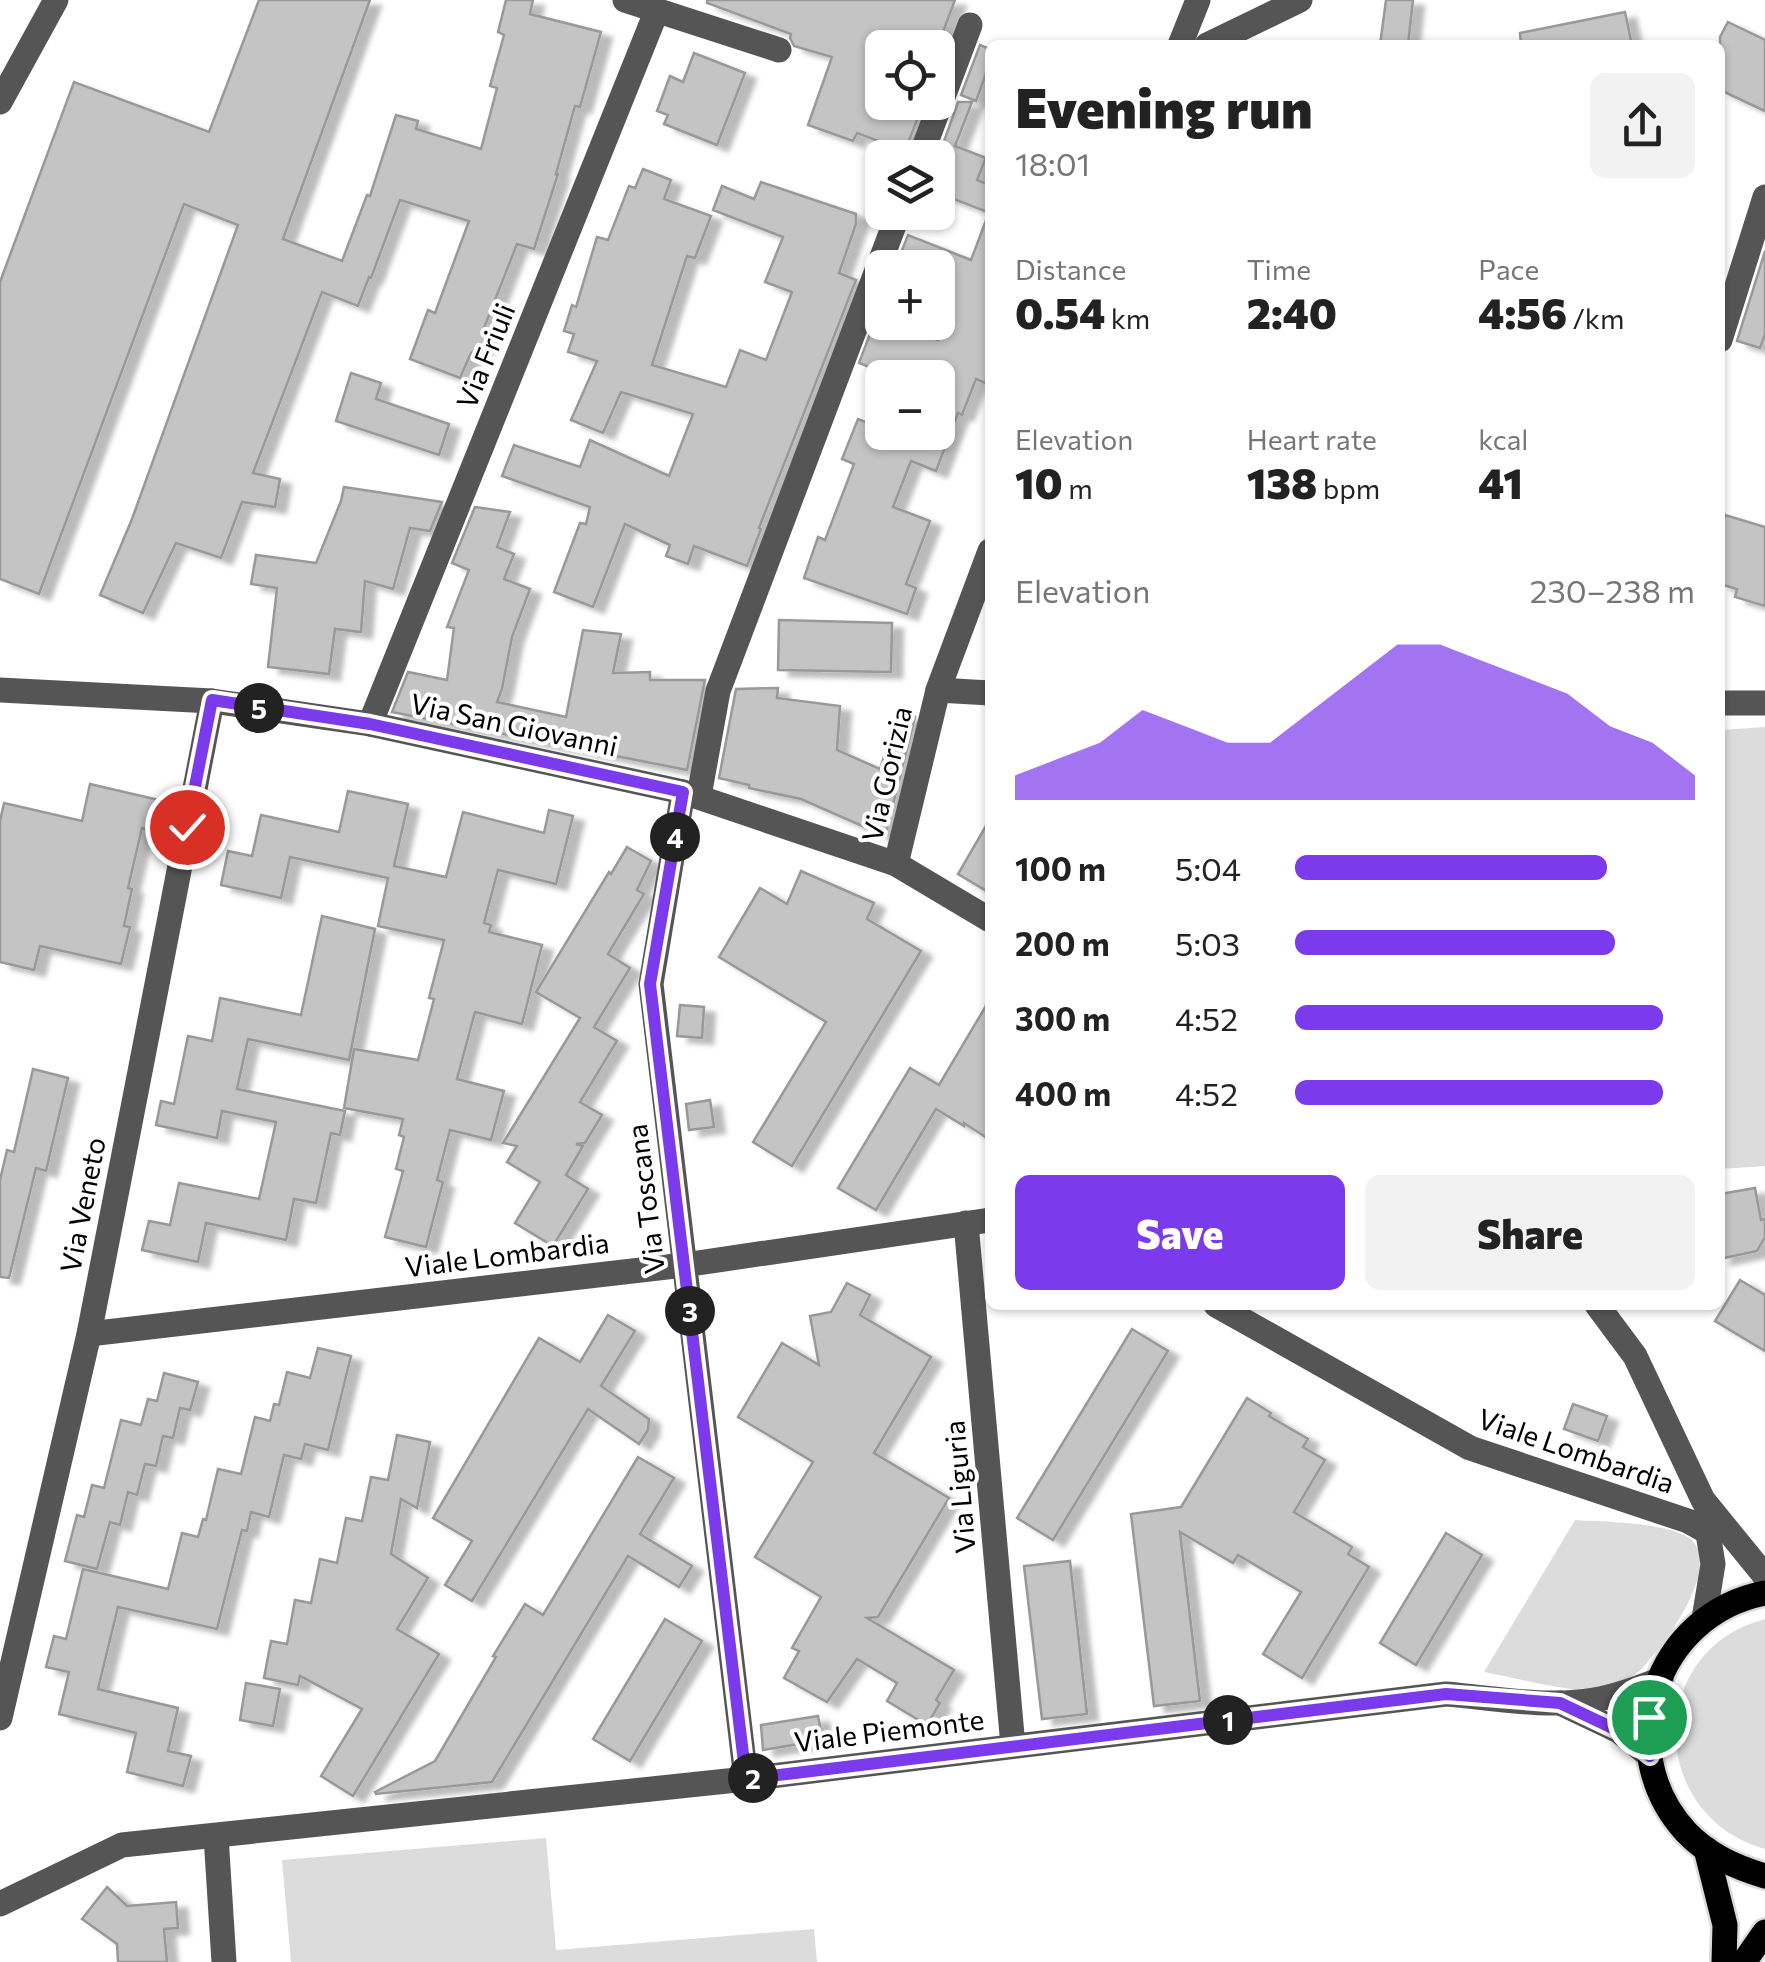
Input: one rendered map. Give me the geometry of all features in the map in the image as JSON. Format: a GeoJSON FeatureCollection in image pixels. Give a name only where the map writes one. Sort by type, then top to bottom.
{"type":"FeatureCollection","features":[{"type":"Feature","properties":{"kind":"main road"},"geometry":{"type":"LineString","coordinates":[[1765,1593],[1727,1606],[1704,1619],[1684,1638],[1667,1660],[1649,1717],[1650,1756],[1657,1783],[1685,1831],[1706,1850],[1738,1868],[1765,1876]]}},
{"type":"Feature","properties":{"kind":"main road"},"geometry":{"type":"LineString","coordinates":[[1706,1850],[1725,1925],[1724,1962]]}},
{"type":"Feature","properties":{"kind":"main road"},"geometry":{"type":"LineString","coordinates":[[1744,1962],[1765,1932]]}},
{"type":"Feature","properties":{"kind":"street"},"geometry":{"type":"LineString","coordinates":[[0,102],[56,0]]}},
{"type":"Feature","properties":{"kind":"street"},"geometry":{"type":"LineString","coordinates":[[625,0],[779,50]]}},
{"type":"Feature","properties":{"kind":"street"},"geometry":{"type":"LineString","coordinates":[[1182,40],[1198,0]]}},
{"type":"Feature","properties":{"kind":"street"},"geometry":{"type":"LineString","coordinates":[[1218,40],[1300,0]]}},
{"type":"Feature","properties":{"kind":"street","name":"Via Friuli"},"geometry":{"type":"LineString","coordinates":[[370,724],[658,10]]}},
{"type":"Feature","properties":{"kind":"street"},"geometry":{"type":"LineString","coordinates":[[927,140],[970,25]]}},
{"type":"Feature","properties":{"kind":"street"},"geometry":{"type":"LineString","coordinates":[[1725,324],[1765,197]]}},
{"type":"Feature","properties":{"kind":"street","name":"Via Toscana"},"geometry":{"type":"LineString","coordinates":[[746,1779],[650,984],[718,690],[892,230]]}},
{"type":"Feature","properties":{"kind":"street"},"geometry":{"type":"LineString","coordinates":[[938,690],[985,564]]}},
{"type":"Feature","properties":{"kind":"street","name":"Via San Giovanni"},"geometry":{"type":"LineString","coordinates":[[0,690],[212,700],[370,724],[691,794],[896,864],[985,917]]}},
{"type":"Feature","properties":{"kind":"street","name":"Via Gorizia"},"geometry":{"type":"LineString","coordinates":[[896,864],[938,690],[985,692]]}},
{"type":"Feature","properties":{"kind":"street","name":"Via Veneto"},"geometry":{"type":"LineString","coordinates":[[0,1718],[89,1334],[212,700]]}},
{"type":"Feature","properties":{"kind":"street"},"geometry":{"type":"LineString","coordinates":[[1725,703],[1765,703]]}},
{"type":"Feature","properties":{"kind":"street","name":"Viale Lombardia"},"geometry":{"type":"LineString","coordinates":[[89,1334],[684,1265],[978,1222]]}},
{"type":"Feature","properties":{"kind":"street","name":"Via Liguria"},"geometry":{"type":"LineString","coordinates":[[978,1222],[1014,1746]]}},
{"type":"Feature","properties":{"kind":"street","name":"Viale Lombardia"},"geometry":{"type":"LineString","coordinates":[[1225,1310],[1470,1448],[1688,1521],[1708,1532]]}},
{"type":"Feature","properties":{"kind":"street"},"geometry":{"type":"LineString","coordinates":[[1600,1310],[1635,1356],[1703,1500],[1765,1576]]}},
{"type":"Feature","properties":{"kind":"street"},"geometry":{"type":"LineString","coordinates":[[1703,1500],[1713,1564],[1704,1619]]}},
{"type":"Feature","properties":{"kind":"street","name":"Viale Piemonte"},"geometry":{"type":"LineString","coordinates":[[0,1904],[122,1845],[746,1779],[1446,1694],[1560,1703],[1594,1700],[1661,1680]]}},
{"type":"Feature","properties":{"kind":"street","name":"Viale Piemonte"},"geometry":{"type":"LineString","coordinates":[[1560,1703],[1619,1731],[1650,1756]]}},
{"type":"Feature","properties":{"kind":"street"},"geometry":{"type":"LineString","coordinates":[[216,1836],[224,1962]]}},
{"type":"Feature","properties":{"kind":"shaded area"},"geometry":{"type":"Polygon","coordinates":[[[1765,727],[1765,1166],[1725,1169],[1725,730],[1765,727]]]}},
{"type":"Feature","properties":{"kind":"shaded area"},"geometry":{"type":"Polygon","coordinates":[[[1575,1520],[1650,1526],[1689,1538],[1698,1550],[1700,1566],[1696,1584],[1677,1622],[1641,1669],[1604,1689],[1573,1689],[1484,1672],[1575,1520]]]}},
{"type":"Feature","properties":{"kind":"shaded area"},"geometry":{"type":"Polygon","coordinates":[[[1765,1619],[1765,1849],[1726,1831],[1698,1804],[1682,1770],[1676,1733],[1681,1697],[1698,1663],[1726,1636],[1765,1619]]]}},
{"type":"Feature","properties":{"kind":"shaded area"},"geometry":{"type":"Polygon","coordinates":[[[546,1838],[556,1950],[814,1929],[817,1962],[291,1962],[282,1860],[546,1838]]]}},
{"type":"Feature","properties":{"kind":"building"},"geometry":{"type":"Polygon","coordinates":[[[259,0],[370,0],[283,239],[342,261],[367,195],[370,196],[396,115],[418,121],[416,129],[481,149],[497,88],[490,86],[504,35],[498,32],[506,0],[533,0],[530,14],[601,32],[580,107],[575,106],[534,249],[517,244],[484,328],[488,344],[471,353],[460,378],[410,359],[428,310],[435,313],[469,221],[400,200],[358,306],[322,292],[253,473],[280,479],[275,507],[242,502],[221,558],[176,543],[143,613],[100,595],[132,519],[238,225],[184,204],[39,594],[0,579],[0,282],[74,82],[209,132],[259,0]]]}},
{"type":"Feature","properties":{"kind":"building"},"geometry":{"type":"Polygon","coordinates":[[[955,0],[944,30],[865,30],[865,120],[917,120],[909,140],[876,140],[857,133],[853,141],[808,125],[832,57],[794,46],[791,34],[707,3],[955,0]]]}},
{"type":"Feature","properties":{"kind":"building"},"geometry":{"type":"Polygon","coordinates":[[[1386,0],[1413,0],[1409,40],[1381,40],[1386,0]]]}},
{"type":"Feature","properties":{"kind":"building"},"geometry":{"type":"Polygon","coordinates":[[[1625,12],[1631,40],[1521,40],[1520,33],[1625,12]]]}},
{"type":"Feature","properties":{"kind":"building"},"geometry":{"type":"Polygon","coordinates":[[[1728,22],[1765,40],[1765,111],[1725,92],[1725,40],[1720,37],[1728,22]]]}},
{"type":"Feature","properties":{"kind":"building"},"geometry":{"type":"Polygon","coordinates":[[[980,45],[985,47],[985,77],[976,101],[961,95],[980,45]]]}},
{"type":"Feature","properties":{"kind":"building"},"geometry":{"type":"Polygon","coordinates":[[[694,53],[745,73],[717,145],[664,124],[668,115],[657,111],[670,76],[683,82],[694,53]]]}},
{"type":"Feature","properties":{"kind":"building"},"geometry":{"type":"Polygon","coordinates":[[[958,102],[972,102],[955,146],[955,140],[944,140],[952,120],[955,120],[958,102]]]}},
{"type":"Feature","properties":{"kind":"building"},"geometry":{"type":"Polygon","coordinates":[[[955,146],[985,158],[977,180],[985,183],[985,211],[955,200],[955,146]]]}},
{"type":"Feature","properties":{"kind":"building"},"geometry":{"type":"Polygon","coordinates":[[[643,169],[671,180],[664,199],[711,216],[695,258],[687,256],[652,365],[726,387],[740,350],[766,360],[792,292],[765,282],[783,237],[713,210],[722,186],[754,199],[761,182],[856,214],[839,273],[856,280],[747,566],[694,546],[688,564],[666,556],[670,545],[625,524],[593,607],[554,592],[590,507],[502,476],[514,445],[580,467],[590,440],[669,476],[693,414],[621,392],[603,433],[571,420],[597,361],[568,352],[574,334],[564,331],[572,305],[576,307],[597,237],[608,240],[629,186],[635,188],[643,169]]]}},
{"type":"Feature","properties":{"kind":"building"},"geometry":{"type":"Polygon","coordinates":[[[985,223],[985,383],[976,379],[962,415],[958,413],[955,421],[955,360],[859,363],[868,340],[955,340],[955,254],[971,260],[985,223]]]}},
{"type":"Feature","properties":{"kind":"building"},"geometry":{"type":"Polygon","coordinates":[[[908,235],[946,250],[902,250],[908,235]]]}},
{"type":"Feature","properties":{"kind":"building"},"geometry":{"type":"Polygon","coordinates":[[[1765,251],[1765,334],[1760,348],[1737,341],[1765,251]]]}},
{"type":"Feature","properties":{"kind":"building"},"geometry":{"type":"Polygon","coordinates":[[[351,373],[381,383],[376,399],[449,424],[439,455],[336,421],[351,373]]]}},
{"type":"Feature","properties":{"kind":"building"},"geometry":{"type":"Polygon","coordinates":[[[858,419],[865,422],[865,450],[944,450],[936,471],[911,461],[893,507],[930,521],[906,584],[916,588],[907,614],[804,578],[818,537],[825,540],[854,464],[842,459],[858,419]]]}},
{"type":"Feature","properties":{"kind":"building"},"geometry":{"type":"Polygon","coordinates":[[[344,487],[442,502],[430,531],[410,528],[393,589],[365,581],[361,632],[335,629],[329,674],[268,667],[277,588],[251,584],[256,555],[316,563],[344,487]]]}},
{"type":"Feature","properties":{"kind":"building"},"geometry":{"type":"Polygon","coordinates":[[[475,507],[510,512],[497,547],[514,554],[504,579],[530,589],[512,637],[497,702],[566,717],[583,630],[621,634],[613,673],[650,672],[650,680],[705,680],[687,770],[392,712],[408,672],[447,680],[454,628],[447,627],[469,570],[452,563],[475,507]]]}},
{"type":"Feature","properties":{"kind":"building"},"geometry":{"type":"Polygon","coordinates":[[[1725,515],[1765,527],[1765,606],[1735,597],[1737,589],[1725,585],[1725,515]]]}},
{"type":"Feature","properties":{"kind":"building"},"geometry":{"type":"Polygon","coordinates":[[[779,620],[892,623],[891,672],[778,670],[779,620]]]}},
{"type":"Feature","properties":{"kind":"building"},"geometry":{"type":"Polygon","coordinates":[[[778,688],[777,698],[840,706],[837,750],[880,769],[898,714],[915,717],[885,836],[801,799],[719,778],[736,689],[778,688]]]}},
{"type":"Feature","properties":{"kind":"building"},"geometry":{"type":"Polygon","coordinates":[[[90,784],[167,802],[160,832],[142,828],[128,888],[132,889],[124,926],[130,927],[121,964],[40,946],[34,970],[0,962],[0,821],[4,803],[82,821],[90,784]]]}},
{"type":"Feature","properties":{"kind":"building"},"geometry":{"type":"Polygon","coordinates":[[[348,791],[408,804],[394,866],[446,877],[463,812],[544,833],[549,810],[573,816],[556,884],[498,870],[484,923],[491,925],[489,932],[542,945],[522,1024],[475,1012],[457,1079],[504,1091],[491,1140],[450,1130],[437,1180],[443,1182],[426,1247],[385,1237],[403,1171],[396,1169],[404,1137],[399,1135],[403,1119],[344,1108],[354,1049],[418,1060],[444,940],[378,926],[388,878],[290,857],[281,898],[221,885],[228,851],[252,856],[261,815],[339,832],[348,791]]]}},
{"type":"Feature","properties":{"kind":"building"},"geometry":{"type":"Polygon","coordinates":[[[985,828],[985,890],[958,874],[985,828]]]}},
{"type":"Feature","properties":{"kind":"building"},"geometry":{"type":"Polygon","coordinates":[[[627,847],[651,861],[637,890],[644,894],[608,954],[630,968],[594,1027],[617,1041],[580,1102],[602,1115],[585,1143],[576,1144],[583,1146],[566,1175],[588,1189],[553,1246],[515,1223],[540,1182],[507,1162],[517,1146],[503,1143],[580,1018],[536,992],[627,847]]]}},
{"type":"Feature","properties":{"kind":"building"},"geometry":{"type":"Polygon","coordinates":[[[801,871],[874,903],[867,919],[921,951],[792,1166],[753,1142],[826,1022],[719,957],[760,888],[787,904],[801,871]]]}},
{"type":"Feature","properties":{"kind":"building"},"geometry":{"type":"Polygon","coordinates":[[[322,916],[375,929],[349,1060],[248,1039],[237,1089],[345,1111],[340,1135],[331,1133],[316,1203],[294,1199],[286,1240],[206,1223],[198,1262],[142,1250],[149,1221],[170,1225],[179,1183],[259,1199],[276,1122],[222,1111],[217,1138],[156,1125],[161,1101],[174,1104],[188,1036],[212,1041],[220,998],[301,1015],[322,916]]]}},
{"type":"Feature","properties":{"kind":"building"},"geometry":{"type":"Polygon","coordinates":[[[680,1005],[704,1007],[702,1038],[677,1036],[680,1005]]]}},
{"type":"Feature","properties":{"kind":"building"},"geometry":{"type":"Polygon","coordinates":[[[985,1007],[985,1137],[936,1109],[876,1210],[838,1188],[910,1068],[939,1085],[985,1007]]]}},
{"type":"Feature","properties":{"kind":"building"},"geometry":{"type":"Polygon","coordinates":[[[33,1069],[68,1078],[46,1171],[36,1168],[9,1278],[0,1277],[0,1180],[7,1150],[14,1152],[33,1069]]]}},
{"type":"Feature","properties":{"kind":"building"},"geometry":{"type":"Polygon","coordinates":[[[710,1100],[714,1127],[689,1130],[686,1104],[710,1100]]]}},
{"type":"Feature","properties":{"kind":"building"},"geometry":{"type":"Polygon","coordinates":[[[1755,1188],[1761,1220],[1765,1219],[1765,1237],[1757,1251],[1725,1258],[1725,1193],[1755,1188]]]}},
{"type":"Feature","properties":{"kind":"building"},"geometry":{"type":"Polygon","coordinates":[[[1740,1280],[1765,1295],[1765,1351],[1715,1321],[1740,1280]]]}},
{"type":"Feature","properties":{"kind":"building"},"geometry":{"type":"Polygon","coordinates":[[[847,1283],[870,1295],[860,1315],[931,1357],[874,1453],[949,1498],[878,1617],[867,1618],[954,1670],[927,1725],[887,1701],[897,1683],[857,1659],[827,1702],[784,1678],[799,1651],[792,1648],[821,1597],[755,1557],[813,1462],[738,1417],[782,1343],[819,1365],[810,1316],[831,1312],[847,1283]]]}},
{"type":"Feature","properties":{"kind":"building"},"geometry":{"type":"Polygon","coordinates":[[[608,1315],[635,1331],[601,1386],[649,1419],[648,1430],[639,1444],[588,1409],[472,1601],[445,1585],[472,1541],[433,1518],[539,1338],[580,1362],[608,1315]]]}},
{"type":"Feature","properties":{"kind":"building"},"geometry":{"type":"Polygon","coordinates":[[[1132,1329],[1168,1351],[1053,1540],[1017,1518],[1132,1329]]]}},
{"type":"Feature","properties":{"kind":"building"},"geometry":{"type":"Polygon","coordinates":[[[318,1348],[351,1356],[328,1450],[305,1444],[301,1459],[284,1455],[269,1517],[251,1512],[247,1531],[242,1530],[217,1629],[118,1607],[98,1689],[178,1708],[168,1751],[191,1756],[183,1786],[127,1772],[136,1733],[59,1714],[69,1672],[46,1667],[54,1636],[66,1639],[83,1569],[168,1589],[182,1533],[198,1537],[218,1469],[241,1474],[255,1417],[270,1421],[274,1404],[279,1405],[287,1372],[310,1378],[318,1348]]]}},
{"type":"Feature","properties":{"kind":"building"},"geometry":{"type":"Polygon","coordinates":[[[164,1373],[198,1382],[190,1410],[180,1408],[173,1438],[163,1436],[156,1466],[145,1464],[137,1495],[128,1492],[120,1525],[110,1522],[97,1569],[65,1561],[77,1515],[84,1517],[92,1485],[104,1488],[121,1420],[141,1425],[148,1399],[157,1401],[164,1373]]]}},
{"type":"Feature","properties":{"kind":"building"},"geometry":{"type":"Polygon","coordinates":[[[1247,1398],[1308,1439],[1303,1447],[1325,1460],[1294,1512],[1352,1547],[1348,1554],[1369,1567],[1302,1678],[1263,1654],[1301,1592],[1238,1555],[1233,1563],[1180,1532],[1200,1701],[1154,1706],[1131,1514],[1181,1507],[1247,1398]]]}},
{"type":"Feature","properties":{"kind":"building"},"geometry":{"type":"Polygon","coordinates":[[[1573,1404],[1607,1416],[1598,1441],[1564,1429],[1573,1404]]]}},
{"type":"Feature","properties":{"kind":"building"},"geometry":{"type":"Polygon","coordinates":[[[397,1435],[430,1442],[417,1508],[401,1499],[391,1554],[428,1578],[397,1629],[439,1654],[353,1796],[321,1776],[362,1709],[300,1676],[298,1685],[264,1678],[271,1641],[287,1644],[295,1600],[311,1603],[320,1559],[337,1563],[346,1518],[362,1521],[371,1477],[388,1480],[397,1435]]]}},
{"type":"Feature","properties":{"kind":"building"},"geometry":{"type":"Polygon","coordinates":[[[638,1457],[674,1478],[640,1534],[692,1566],[679,1587],[628,1556],[492,1782],[376,1794],[435,1761],[525,1604],[543,1615],[638,1457]]]}},
{"type":"Feature","properties":{"kind":"building"},"geometry":{"type":"Polygon","coordinates":[[[1446,1533],[1482,1555],[1416,1665],[1380,1643],[1446,1533]]]}},
{"type":"Feature","properties":{"kind":"building"},"geometry":{"type":"Polygon","coordinates":[[[1070,1561],[1087,1714],[1042,1719],[1024,1566],[1070,1561]]]}},
{"type":"Feature","properties":{"kind":"building"},"geometry":{"type":"Polygon","coordinates":[[[665,1619],[702,1641],[630,1761],[593,1739],[665,1619]]]}},
{"type":"Feature","properties":{"kind":"building"},"geometry":{"type":"Polygon","coordinates":[[[246,1683],[280,1689],[273,1726],[240,1720],[246,1683]]]}},
{"type":"Feature","properties":{"kind":"building"},"geometry":{"type":"Polygon","coordinates":[[[818,1716],[823,1740],[763,1750],[761,1725],[818,1716]]]}},
{"type":"Feature","properties":{"kind":"building"},"geometry":{"type":"Polygon","coordinates":[[[107,1887],[127,1906],[176,1902],[178,1928],[164,1929],[167,1962],[118,1962],[117,1944],[82,1919],[107,1887]]]}},
{"type":"Feature","properties":{"kind":"route"},"geometry":{"type":"LineString","coordinates":[[187,827],[212,700],[370,724],[683,792],[650,984],[746,1779],[1446,1694],[1560,1703],[1619,1731],[1650,1756],[1649,1717]]}}]}
